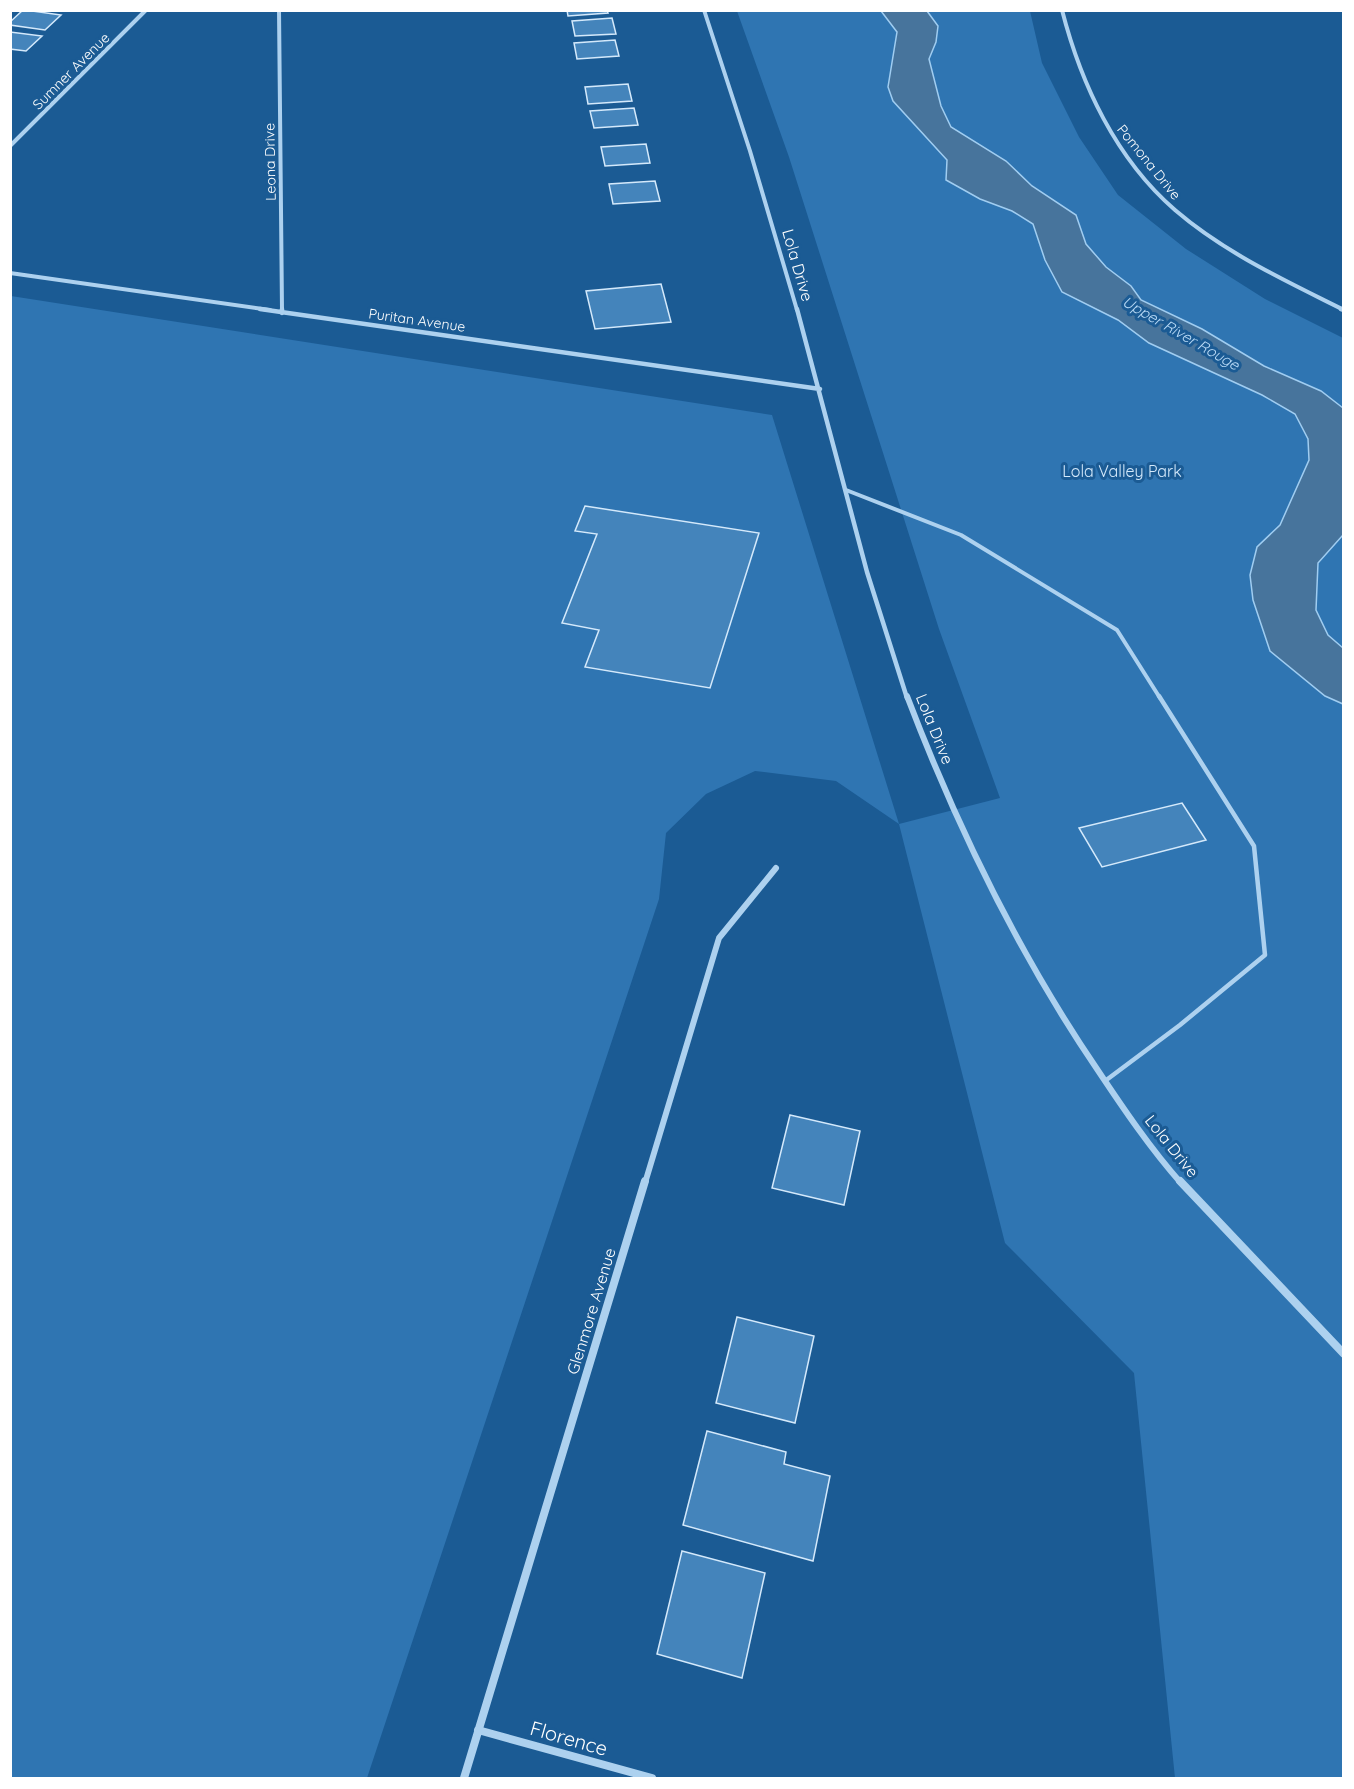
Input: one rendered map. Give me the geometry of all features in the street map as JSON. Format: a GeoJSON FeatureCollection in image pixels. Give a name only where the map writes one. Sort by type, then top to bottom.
{"type":"FeatureCollection","features":[{"type":"Feature","properties":{"kind":"street","name":"Sumner Avenue"},"geometry":{"type":"LineString","coordinates":[[10,146],[146,10]]}},
{"type":"Feature","properties":{"kind":"street","name":"Leona Drive"},"geometry":{"type":"LineString","coordinates":[[279,10],[282,313]]}},
{"type":"Feature","properties":{"kind":"street","name":"Lola Drive"},"geometry":{"type":"LineString","coordinates":[[704,10],[747,138],[820,388],[870,584],[900,680],[955,814],[1028,961],[1105,1081],[1158,1156],[1282,1291],[1344,1354]]}},
{"type":"Feature","properties":{"kind":"street","name":"Pomona Drive"},"geometry":{"type":"LineString","coordinates":[[1062,10],[1069,41],[1095,105],[1117,143],[1173,209],[1201,231],[1269,273],[1344,310]]}},
{"type":"Feature","properties":{"kind":"street","name":"Puritan Avenue"},"geometry":{"type":"LineString","coordinates":[[10,273],[820,388]]}},
{"type":"Feature","properties":{"kind":"street","name":"Glenmore Avenue"},"geometry":{"type":"LineString","coordinates":[[464,1779],[719,938],[776,868]]}},
{"type":"Feature","properties":{"kind":"street","name":"Florence"},"geometry":{"type":"LineString","coordinates":[[478,1730],[652,1779]]}},
{"type":"Feature","properties":{"kind":"lane"},"geometry":{"type":"LineString","coordinates":[[846,490],[961,535],[1117,630],[1254,846],[1265,955],[1180,1025],[1105,1081]]}},
{"type":"Feature","properties":{"kind":"green space","name":"Lola Valley Park"},"geometry":{"type":"Polygon","coordinates":[[[737,11],[1030,11],[1042,63],[1079,137],[1118,195],[1186,249],[1265,299],[1343,338],[1343,1778],[1175,1778],[1134,1373],[1005,1243],[899,824],[1000,798],[939,629],[789,157],[737,11]]]}},
{"type":"Feature","properties":{"kind":"green space"},"geometry":{"type":"Polygon","coordinates":[[[11,296],[772,415],[899,824],[836,781],[755,771],[706,794],[666,833],[659,899],[367,1778],[11,1778],[11,296]]]}},
{"type":"Feature","properties":{"kind":"water","name":"Upper River Rouge"},"geometry":{"type":"Polygon","coordinates":[[[881,11],[927,11],[938,26],[936,42],[929,59],[941,106],[951,127],[1006,161],[1032,186],[1076,215],[1086,244],[1106,267],[1131,286],[1141,300],[1202,329],[1264,366],[1321,391],[1343,408],[1343,535],[1318,563],[1316,610],[1328,635],[1343,648],[1343,704],[1325,696],[1270,651],[1253,600],[1250,575],[1257,547],[1280,525],[1309,460],[1308,439],[1295,414],[1262,395],[1149,343],[1118,320],[1062,292],[1045,260],[1033,224],[1012,211],[980,199],[946,180],[947,160],[893,101],[888,87],[897,32],[881,11]]]}},
{"type":"Feature","properties":{"kind":"building"},"geometry":{"type":"Polygon","coordinates":[[[23,10],[61,15],[45,30],[10,25],[10,22],[23,10]]]}},
{"type":"Feature","properties":{"kind":"building"},"geometry":{"type":"Polygon","coordinates":[[[567,10],[607,10],[608,13],[568,16],[567,10]]]}},
{"type":"Feature","properties":{"kind":"building"},"geometry":{"type":"Polygon","coordinates":[[[612,18],[616,34],[575,36],[572,21],[612,18]]]}},
{"type":"Feature","properties":{"kind":"building"},"geometry":{"type":"Polygon","coordinates":[[[10,32],[42,36],[26,51],[10,49],[10,32]]]}},
{"type":"Feature","properties":{"kind":"building"},"geometry":{"type":"Polygon","coordinates":[[[615,40],[619,56],[577,59],[574,43],[615,40]]]}},
{"type":"Feature","properties":{"kind":"building"},"geometry":{"type":"Polygon","coordinates":[[[628,84],[632,101],[588,104],[585,87],[628,84]]]}},
{"type":"Feature","properties":{"kind":"building"},"geometry":{"type":"Polygon","coordinates":[[[634,108],[638,125],[594,128],[590,111],[634,108]]]}},
{"type":"Feature","properties":{"kind":"building"},"geometry":{"type":"Polygon","coordinates":[[[646,144],[650,163],[605,166],[601,147],[646,144]]]}},
{"type":"Feature","properties":{"kind":"building"},"geometry":{"type":"Polygon","coordinates":[[[655,181],[660,201],[613,204],[609,184],[655,181]]]}},
{"type":"Feature","properties":{"kind":"building"},"geometry":{"type":"Polygon","coordinates":[[[661,284],[671,322],[595,329],[586,291],[661,284]]]}},
{"type":"Feature","properties":{"kind":"building"},"geometry":{"type":"Polygon","coordinates":[[[585,506],[759,533],[710,688],[585,667],[599,630],[562,623],[597,534],[575,531],[585,506]]]}},
{"type":"Feature","properties":{"kind":"building"},"geometry":{"type":"Polygon","coordinates":[[[1182,803],[1206,840],[1102,867],[1079,828],[1182,803]]]}},
{"type":"Feature","properties":{"kind":"building"},"geometry":{"type":"Polygon","coordinates":[[[790,1115],[860,1131],[844,1205],[772,1188],[790,1115]]]}},
{"type":"Feature","properties":{"kind":"building"},"geometry":{"type":"Polygon","coordinates":[[[737,1317],[814,1336],[795,1423],[716,1403],[737,1317]]]}},
{"type":"Feature","properties":{"kind":"building"},"geometry":{"type":"Polygon","coordinates":[[[707,1431],[786,1452],[784,1464],[830,1476],[813,1561],[683,1525],[707,1431]]]}},
{"type":"Feature","properties":{"kind":"building"},"geometry":{"type":"Polygon","coordinates":[[[682,1551],[765,1573],[742,1678],[657,1654],[682,1551]]]}}]}
